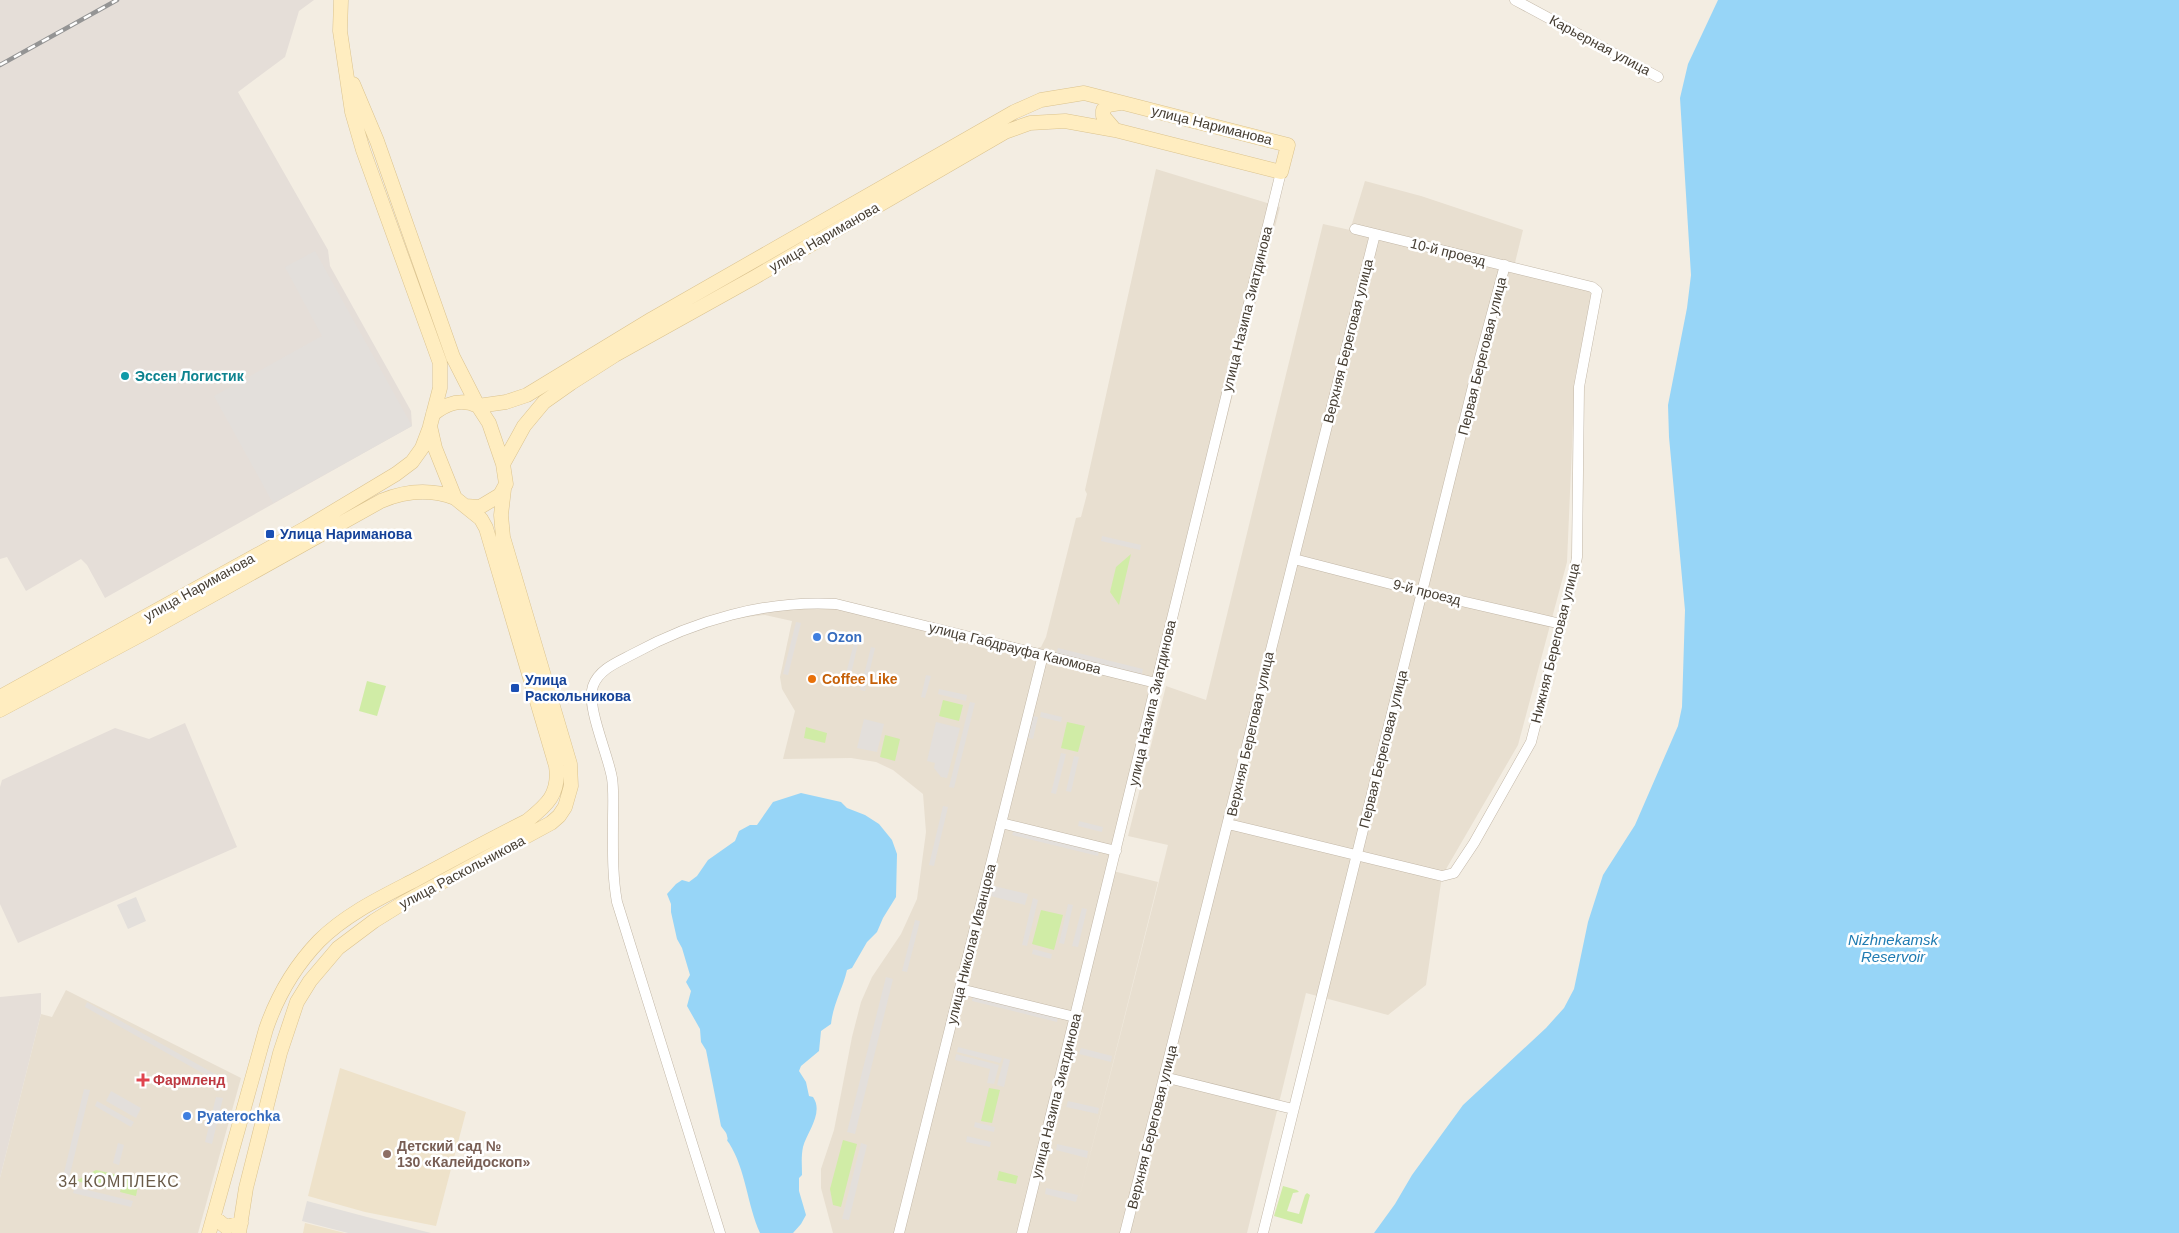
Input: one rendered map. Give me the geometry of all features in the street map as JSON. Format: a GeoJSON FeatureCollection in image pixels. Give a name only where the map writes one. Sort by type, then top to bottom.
{"type":"FeatureCollection","features":[{"type":"Feature","properties":{"kind":"main road"},"geometry":{"type":"LineString","coordinates":[[341,0],[340,31],[346,70]]}},
{"type":"Feature","properties":{"kind":"main road","name":"улица Раскольникова"},"geometry":{"type":"LineString","coordinates":[[240,1228],[246,1188],[280,1053],[297,1002],[310,980],[338,948],[352,936],[403,903],[538,832],[559,816],[565,807],[570,786],[570,764],[503,537],[501,515],[506,476],[503,464],[489,423],[478,406],[453,357],[377,141],[346,70]]}},
{"type":"Feature","properties":{"kind":"main road","name":"улица Нариманова"},"geometry":{"type":"LineString","coordinates":[[0,697],[246,562],[396,474],[412,462],[417,455],[432,420],[440,388],[440,363],[363,150],[352,112],[346,70]]}},
{"type":"Feature","properties":{"kind":"main road","name":"улица Нариманова"},"geometry":{"type":"LineString","coordinates":[[432,420],[453,402],[466,402],[478,406],[506,402],[526,395],[652,319],[1014,112],[1040,100],[1084,93],[1288,145],[1281,172],[1115,130],[1065,121],[1030,123],[995,137],[755,277],[615,355],[571,383],[544,402],[524,426],[503,464]]}},
{"type":"Feature","properties":{"kind":"main road"},"geometry":{"type":"LineString","coordinates":[[1115,130],[1103,116],[1103,110],[1108,105],[1123,102]]}},
{"type":"Feature","properties":{"kind":"main road"},"geometry":{"type":"LineString","coordinates":[[432,420],[441,466],[460,502],[480,507],[500,495],[504,489]]}},
{"type":"Feature","properties":{"kind":"main road","name":"улица Нариманова"},"geometry":{"type":"LineString","coordinates":[[0,710],[381,501],[393,496],[421,492],[444,494],[460,502]]}},
{"type":"Feature","properties":{"kind":"main road","name":"улица Раскольникова"},"geometry":{"type":"LineString","coordinates":[[209,1233],[215,1218],[266,1029],[275,1003],[306,957],[340,923],[370,904],[527,821],[553,795],[558,778],[556,766],[491,544],[481,519],[460,502]]}},
{"type":"Feature","properties":{"kind":"main road"},"geometry":{"type":"LineString","coordinates":[[215,1218],[226,1227],[240,1228]]}},
{"type":"Feature","properties":{"kind":"street","name":"Карьерная улица"},"geometry":{"type":"LineString","coordinates":[[1515,0],[1658,76]]}},
{"type":"Feature","properties":{"kind":"street","name":"улица Назипа Зиатдинова"},"geometry":{"type":"LineString","coordinates":[[1022,1233],[1281,172]]}},
{"type":"Feature","properties":{"kind":"street","name":"10-й проезд"},"geometry":{"type":"LineString","coordinates":[[1355,229],[1592,286],[1597,291]]}},
{"type":"Feature","properties":{"kind":"street","name":"Верхняя Береговая улица"},"geometry":{"type":"LineString","coordinates":[[1125,1233],[1375,234]]}},
{"type":"Feature","properties":{"kind":"street","name":"Первая Береговая улица"},"geometry":{"type":"LineString","coordinates":[[1263,1233],[1505,266]]}},
{"type":"Feature","properties":{"kind":"street","name":"Нижняя Береговая улица"},"geometry":{"type":"LineString","coordinates":[[1357,856],[1449,876],[1459,868],[1528,748],[1562,624],[1577,557],[1579,387],[1597,291]]}},
{"type":"Feature","properties":{"kind":"street","name":"9-й проезд"},"geometry":{"type":"LineString","coordinates":[[1294,559],[1422,592],[1562,624]]}},
{"type":"Feature","properties":{"kind":"street","name":"улица Габдрауфа Каюмова"},"geometry":{"type":"LineString","coordinates":[[720,1233],[617,902],[612,864],[612,779],[592,702],[593,687],[601,674],[626,658],[678,631],[716,618],[811,603],[836,604],[1156,683]]}},
{"type":"Feature","properties":{"kind":"street","name":"улица Николая Иванцова"},"geometry":{"type":"LineString","coordinates":[[899,1233],[1044,655]]}},
{"type":"Feature","properties":{"kind":"street"},"geometry":{"type":"LineString","coordinates":[[1001,823],[1116,851]]}},
{"type":"Feature","properties":{"kind":"street"},"geometry":{"type":"LineString","coordinates":[[1228,824],[1357,856]]}},
{"type":"Feature","properties":{"kind":"street"},"geometry":{"type":"LineString","coordinates":[[960,989],[1075,1018]]}},
{"type":"Feature","properties":{"kind":"street"},"geometry":{"type":"LineString","coordinates":[[1164,1077],[1293,1109]]}},
{"type":"Feature","properties":{"kind":"shaded area"},"geometry":{"type":"Polygon","coordinates":[[[0,0],[314,0],[299,11],[285,57],[238,92],[328,250],[330,266],[411,411],[412,426],[105,598],[87,565],[81,559],[26,591],[7,557],[0,559],[0,0]]]}},
{"type":"Feature","properties":{"kind":"shaded area"},"geometry":{"type":"Polygon","coordinates":[[[1156,169],[1280,207],[1113,871],[1158,882],[1078,1203],[1168,845],[1128,836],[1166,686],[1206,700],[1323,224],[1350,230],[1365,181],[1421,196],[1523,230],[1513,271],[1593,290],[1575,377],[1567,562],[1518,745],[1442,876],[1426,985],[1388,1015],[1306,993],[1247,1233],[833,1233],[821,1188],[821,1169],[834,1130],[852,1037],[861,1002],[872,977],[901,934],[917,899],[926,832],[923,794],[893,770],[876,762],[851,758],[783,759],[795,711],[782,689],[780,677],[792,621],[765,615],[730,619],[702,627],[664,642],[617,666],[605,675],[599,683],[595,702],[616,777],[618,856],[609,856],[608,777],[586,705],[590,685],[597,672],[605,666],[678,628],[725,612],[817,599],[847,602],[1037,648],[1041,647],[1046,637],[1076,518],[1081,517],[1087,494],[1085,490],[1156,169]]]}},
{"type":"Feature","properties":{"kind":"shaded area"},"geometry":{"type":"Polygon","coordinates":[[[315,251],[412,426],[273,503],[214,396],[322,336],[285,267],[315,251]]]}},
{"type":"Feature","properties":{"kind":"shaded area"},"geometry":{"type":"Polygon","coordinates":[[[1102,536],[1141,545],[1140,550],[1101,541],[1102,536]]]}},
{"type":"Feature","properties":{"kind":"shaded area"},"geometry":{"type":"Polygon","coordinates":[[[796,622],[801,623],[788,675],[783,674],[796,622]]]}},
{"type":"Feature","properties":{"kind":"shaded area"},"geometry":{"type":"Polygon","coordinates":[[[854,643],[858,644],[848,687],[843,685],[854,643]]]}},
{"type":"Feature","properties":{"kind":"shaded area"},"geometry":{"type":"Polygon","coordinates":[[[871,647],[875,648],[865,691],[860,690],[871,647]]]}},
{"type":"Feature","properties":{"kind":"shaded area"},"geometry":{"type":"Polygon","coordinates":[[[1058,648],[1143,669],[1142,674],[1056,653],[1058,648]]]}},
{"type":"Feature","properties":{"kind":"shaded area"},"geometry":{"type":"Polygon","coordinates":[[[926,675],[931,676],[925,698],[921,697],[926,675]]]}},
{"type":"Feature","properties":{"kind":"shaded area"},"geometry":{"type":"Polygon","coordinates":[[[939,689],[967,695],[966,701],[938,694],[939,689]]]}},
{"type":"Feature","properties":{"kind":"shaded area"},"geometry":{"type":"Polygon","coordinates":[[[970,702],[975,703],[954,788],[949,787],[970,702]]]}},
{"type":"Feature","properties":{"kind":"shaded area"},"geometry":{"type":"Polygon","coordinates":[[[1041,712],[1062,717],[1061,722],[1040,717],[1041,712]]]}},
{"type":"Feature","properties":{"kind":"shaded area"},"geometry":{"type":"Polygon","coordinates":[[[1033,716],[1038,717],[1033,739],[1028,738],[1033,716]]]}},
{"type":"Feature","properties":{"kind":"shaded area"},"geometry":{"type":"Polygon","coordinates":[[[864,719],[884,724],[877,752],[857,748],[864,719]]]}},
{"type":"Feature","properties":{"kind":"shaded area"},"geometry":{"type":"Polygon","coordinates":[[[936,722],[960,728],[947,778],[941,777],[934,768],[935,763],[927,761],[936,722]]]}},
{"type":"Feature","properties":{"kind":"shaded area"},"geometry":{"type":"Polygon","coordinates":[[[185,723],[237,847],[18,943],[0,904],[0,787],[2,780],[115,728],[149,739],[185,723]]]}},
{"type":"Feature","properties":{"kind":"shaded area"},"geometry":{"type":"Polygon","coordinates":[[[1061,753],[1066,754],[1056,794],[1051,793],[1061,753]]]}},
{"type":"Feature","properties":{"kind":"shaded area"},"geometry":{"type":"Polygon","coordinates":[[[1074,756],[1079,757],[1071,792],[1066,791],[1074,756]]]}},
{"type":"Feature","properties":{"kind":"shaded area"},"geometry":{"type":"Polygon","coordinates":[[[943,806],[948,807],[934,866],[929,865],[943,806]]]}},
{"type":"Feature","properties":{"kind":"shaded area"},"geometry":{"type":"Polygon","coordinates":[[[1079,821],[1103,827],[1102,832],[1078,826],[1079,821]]]}},
{"type":"Feature","properties":{"kind":"shaded area"},"geometry":{"type":"Polygon","coordinates":[[[1014,830],[1099,851],[1098,856],[1012,835],[1014,830]]]}},
{"type":"Feature","properties":{"kind":"shaded area"},"geometry":{"type":"Polygon","coordinates":[[[994,886],[1028,894],[1025,905],[991,896],[994,886]]]}},
{"type":"Feature","properties":{"kind":"shaded area"},"geometry":{"type":"Polygon","coordinates":[[[136,897],[146,921],[128,929],[117,905],[136,897]]]}},
{"type":"Feature","properties":{"kind":"shaded area"},"geometry":{"type":"Polygon","coordinates":[[[1033,898],[1038,900],[1027,946],[1022,945],[1033,898]]]}},
{"type":"Feature","properties":{"kind":"shaded area"},"geometry":{"type":"Polygon","coordinates":[[[1068,904],[1073,905],[1064,944],[1059,943],[1068,904]]]}},
{"type":"Feature","properties":{"kind":"shaded area"},"geometry":{"type":"Polygon","coordinates":[[[1082,908],[1087,909],[1078,947],[1072,946],[1082,908]]]}},
{"type":"Feature","properties":{"kind":"shaded area"},"geometry":{"type":"Polygon","coordinates":[[[915,920],[920,921],[907,972],[902,971],[915,920]]]}},
{"type":"Feature","properties":{"kind":"shaded area"},"geometry":{"type":"Polygon","coordinates":[[[1033,949],[1052,954],[1051,959],[1032,954],[1033,949]]]}},
{"type":"Feature","properties":{"kind":"shaded area"},"geometry":{"type":"Polygon","coordinates":[[[886,977],[893,979],[855,1134],[847,1132],[886,977]]]}},
{"type":"Feature","properties":{"kind":"shaded area"},"geometry":{"type":"Polygon","coordinates":[[[66,990],[241,1078],[198,1233],[0,1233],[0,1178],[41,1014],[52,1017],[66,990]]]}},
{"type":"Feature","properties":{"kind":"shaded area"},"geometry":{"type":"Polygon","coordinates":[[[41,993],[41,1014],[0,1178],[0,997],[41,993]]]}},
{"type":"Feature","properties":{"kind":"shaded area"},"geometry":{"type":"Polygon","coordinates":[[[973,996],[1058,1017],[1057,1022],[972,1001],[973,996]]]}},
{"type":"Feature","properties":{"kind":"shaded area"},"geometry":{"type":"Polygon","coordinates":[[[87,1002],[215,1074],[213,1079],[85,1007],[87,1002]]]}},
{"type":"Feature","properties":{"kind":"shaded area"},"geometry":{"type":"Polygon","coordinates":[[[958,1047],[1002,1058],[1000,1063],[957,1052],[958,1047]]]}},
{"type":"Feature","properties":{"kind":"shaded area"},"geometry":{"type":"Polygon","coordinates":[[[1081,1048],[1112,1056],[1111,1062],[1079,1054],[1081,1048]]]}},
{"type":"Feature","properties":{"kind":"shaded area"},"geometry":{"type":"Polygon","coordinates":[[[956,1054],[999,1065],[994,1084],[987,1083],[990,1069],[955,1060],[956,1054]]]}},
{"type":"Feature","properties":{"kind":"shaded area"},"geometry":{"type":"Polygon","coordinates":[[[1004,1058],[1010,1060],[1004,1087],[997,1085],[1004,1058]]]}},
{"type":"Feature","properties":{"kind":"shaded area","name":"Детский сад № 130 «Калейдоскоп»"},"geometry":{"type":"Polygon","coordinates":[[[340,1068],[466,1112],[436,1226],[365,1212],[308,1196],[340,1068]]]}},
{"type":"Feature","properties":{"kind":"shaded area"},"geometry":{"type":"Polygon","coordinates":[[[84,1089],[90,1090],[68,1183],[62,1181],[84,1089]]]}},
{"type":"Feature","properties":{"kind":"shaded area"},"geometry":{"type":"Polygon","coordinates":[[[111,1091],[141,1108],[136,1118],[106,1101],[111,1091]]]}},
{"type":"Feature","properties":{"kind":"shaded area"},"geometry":{"type":"Polygon","coordinates":[[[216,1097],[223,1098],[212,1144],[205,1142],[216,1097]]]}},
{"type":"Feature","properties":{"kind":"shaded area"},"geometry":{"type":"Polygon","coordinates":[[[97,1101],[134,1122],[131,1127],[95,1106],[97,1101]]]}},
{"type":"Feature","properties":{"kind":"shaded area"},"geometry":{"type":"Polygon","coordinates":[[[1068,1101],[1099,1108],[1098,1114],[1066,1107],[1068,1101]]]}},
{"type":"Feature","properties":{"kind":"shaded area"},"geometry":{"type":"Polygon","coordinates":[[[975,1122],[995,1127],[994,1132],[974,1127],[975,1122]]]}},
{"type":"Feature","properties":{"kind":"shaded area"},"geometry":{"type":"Polygon","coordinates":[[[967,1136],[991,1142],[990,1147],[966,1142],[967,1136]]]}},
{"type":"Feature","properties":{"kind":"shaded area"},"geometry":{"type":"Polygon","coordinates":[[[118,1143],[124,1145],[119,1165],[113,1163],[118,1143]]]}},
{"type":"Feature","properties":{"kind":"shaded area"},"geometry":{"type":"Polygon","coordinates":[[[861,1143],[867,1145],[849,1220],[842,1219],[861,1143]]]}},
{"type":"Feature","properties":{"kind":"shaded area"},"geometry":{"type":"Polygon","coordinates":[[[1057,1144],[1088,1151],[1087,1158],[1056,1150],[1057,1144]]]}},
{"type":"Feature","properties":{"kind":"shaded area"},"geometry":{"type":"Polygon","coordinates":[[[75,1187],[133,1201],[131,1207],[73,1193],[75,1187]]]}},
{"type":"Feature","properties":{"kind":"shaded area"},"geometry":{"type":"Polygon","coordinates":[[[1046,1188],[1078,1195],[1076,1202],[1045,1194],[1046,1188]]]}},
{"type":"Feature","properties":{"kind":"shaded area"},"geometry":{"type":"Polygon","coordinates":[[[307,1201],[431,1233],[348,1233],[302,1221],[307,1201]]]}},
{"type":"Feature","properties":{"kind":"shaded area"},"geometry":{"type":"Polygon","coordinates":[[[305,1223],[345,1233],[303,1233],[305,1223]]]}},
{"type":"Feature","properties":{"kind":"green space"},"geometry":{"type":"Polygon","coordinates":[[[1131,554],[1119,605],[1110,592],[1116,567],[1131,554]]]}},
{"type":"Feature","properties":{"kind":"green space"},"geometry":{"type":"Polygon","coordinates":[[[367,681],[386,686],[377,716],[359,711],[367,681]]]}},
{"type":"Feature","properties":{"kind":"green space"},"geometry":{"type":"Polygon","coordinates":[[[943,700],[963,705],[959,721],[939,716],[943,700]]]}},
{"type":"Feature","properties":{"kind":"green space"},"geometry":{"type":"Polygon","coordinates":[[[1067,722],[1085,726],[1078,752],[1061,748],[1067,722]]]}},
{"type":"Feature","properties":{"kind":"green space"},"geometry":{"type":"Polygon","coordinates":[[[806,727],[827,733],[825,743],[804,738],[806,727]]]}},
{"type":"Feature","properties":{"kind":"green space"},"geometry":{"type":"Polygon","coordinates":[[[885,735],[900,739],[895,761],[880,757],[885,735]]]}},
{"type":"Feature","properties":{"kind":"green space"},"geometry":{"type":"Polygon","coordinates":[[[1041,910],[1063,915],[1054,950],[1032,944],[1041,910]]]}},
{"type":"Feature","properties":{"kind":"green space"},"geometry":{"type":"Polygon","coordinates":[[[989,1088],[1000,1090],[992,1123],[981,1121],[989,1088]]]}},
{"type":"Feature","properties":{"kind":"green space"},"geometry":{"type":"Polygon","coordinates":[[[843,1140],[857,1144],[841,1207],[833,1205],[830,1189],[843,1140]]]}},
{"type":"Feature","properties":{"kind":"green space"},"geometry":{"type":"Polygon","coordinates":[[[96,1170],[118,1175],[114,1190],[76,1181],[96,1170]]]}},
{"type":"Feature","properties":{"kind":"green space"},"geometry":{"type":"Polygon","coordinates":[[[999,1171],[1018,1176],[1016,1184],[997,1180],[999,1171]]]}},
{"type":"Feature","properties":{"kind":"green space"},"geometry":{"type":"Polygon","coordinates":[[[124,1177],[139,1180],[136,1196],[120,1192],[124,1177]]]}},
{"type":"Feature","properties":{"kind":"green space"},"geometry":{"type":"Polygon","coordinates":[[[1283,1186],[1299,1192],[1293,1193],[1287,1211],[1299,1214],[1305,1195],[1307,1193],[1310,1195],[1302,1224],[1274,1216],[1283,1186]]]}},
{"type":"Feature","properties":{"kind":"water","name":"Nizhnekamsk Reservoir"},"geometry":{"type":"Polygon","coordinates":[[[1718,0],[2179,0],[2179,1233],[1374,1233],[1395,1204],[1412,1175],[1463,1105],[1546,1028],[1564,1008],[1574,989],[1588,922],[1603,875],[1635,825],[1678,726],[1682,707],[1685,610],[1669,437],[1668,405],[1687,308],[1691,275],[1680,98],[1688,64],[1718,0]]]}},
{"type":"Feature","properties":{"kind":"water"},"geometry":{"type":"Polygon","coordinates":[[[801,793],[841,802],[847,808],[865,815],[879,824],[892,840],[897,854],[896,897],[877,932],[867,942],[852,968],[847,970],[831,1024],[821,1031],[819,1051],[801,1066],[799,1071],[806,1082],[809,1096],[813,1097],[816,1103],[817,1109],[814,1122],[803,1147],[802,1175],[799,1178],[799,1191],[806,1215],[793,1233],[760,1233],[735,1153],[727,1141],[726,1134],[721,1126],[706,1050],[701,1042],[700,1029],[687,1006],[691,991],[686,982],[690,975],[682,948],[677,939],[671,904],[667,894],[682,880],[689,882],[697,876],[708,860],[735,841],[739,831],[750,825],[757,825],[773,802],[801,793]]]}},
{"type":"Feature","properties":{"kind":"railway"},"geometry":{"type":"LineString","coordinates":[[0,65],[117,0]]}},
{"type":"Feature","properties":{"kind":"place","name":"Эссен Логистик"},"geometry":{"type":"Point","coordinates":[125,376]}},
{"type":"Feature","properties":{"kind":"place","name":"Улица Нариманова"},"geometry":{"type":"Point","coordinates":[270,534]}},
{"type":"Feature","properties":{"kind":"place","name":"Ozon"},"geometry":{"type":"Point","coordinates":[817,637]}},
{"type":"Feature","properties":{"kind":"place","name":"Coffee Like"},"geometry":{"type":"Point","coordinates":[812,679]}},
{"type":"Feature","properties":{"kind":"place","name":"Улица Раскольникова"},"geometry":{"type":"Point","coordinates":[515,688]}},
{"type":"Feature","properties":{"kind":"place","name":"Фармленд"},"geometry":{"type":"Point","coordinates":[143,1080]}},
{"type":"Feature","properties":{"kind":"place","name":"Pyaterochka"},"geometry":{"type":"Point","coordinates":[187,1116]}},
{"type":"Feature","properties":{"kind":"place","name":"Детский сад № 130 «Калейдоскоп»"},"geometry":{"type":"Point","coordinates":[387,1154]}},
{"type":"Feature","properties":{"kind":"district","name":"34 КОМПЛЕКС"},"geometry":{"type":"Point","coordinates":[119,1181]}}]}
